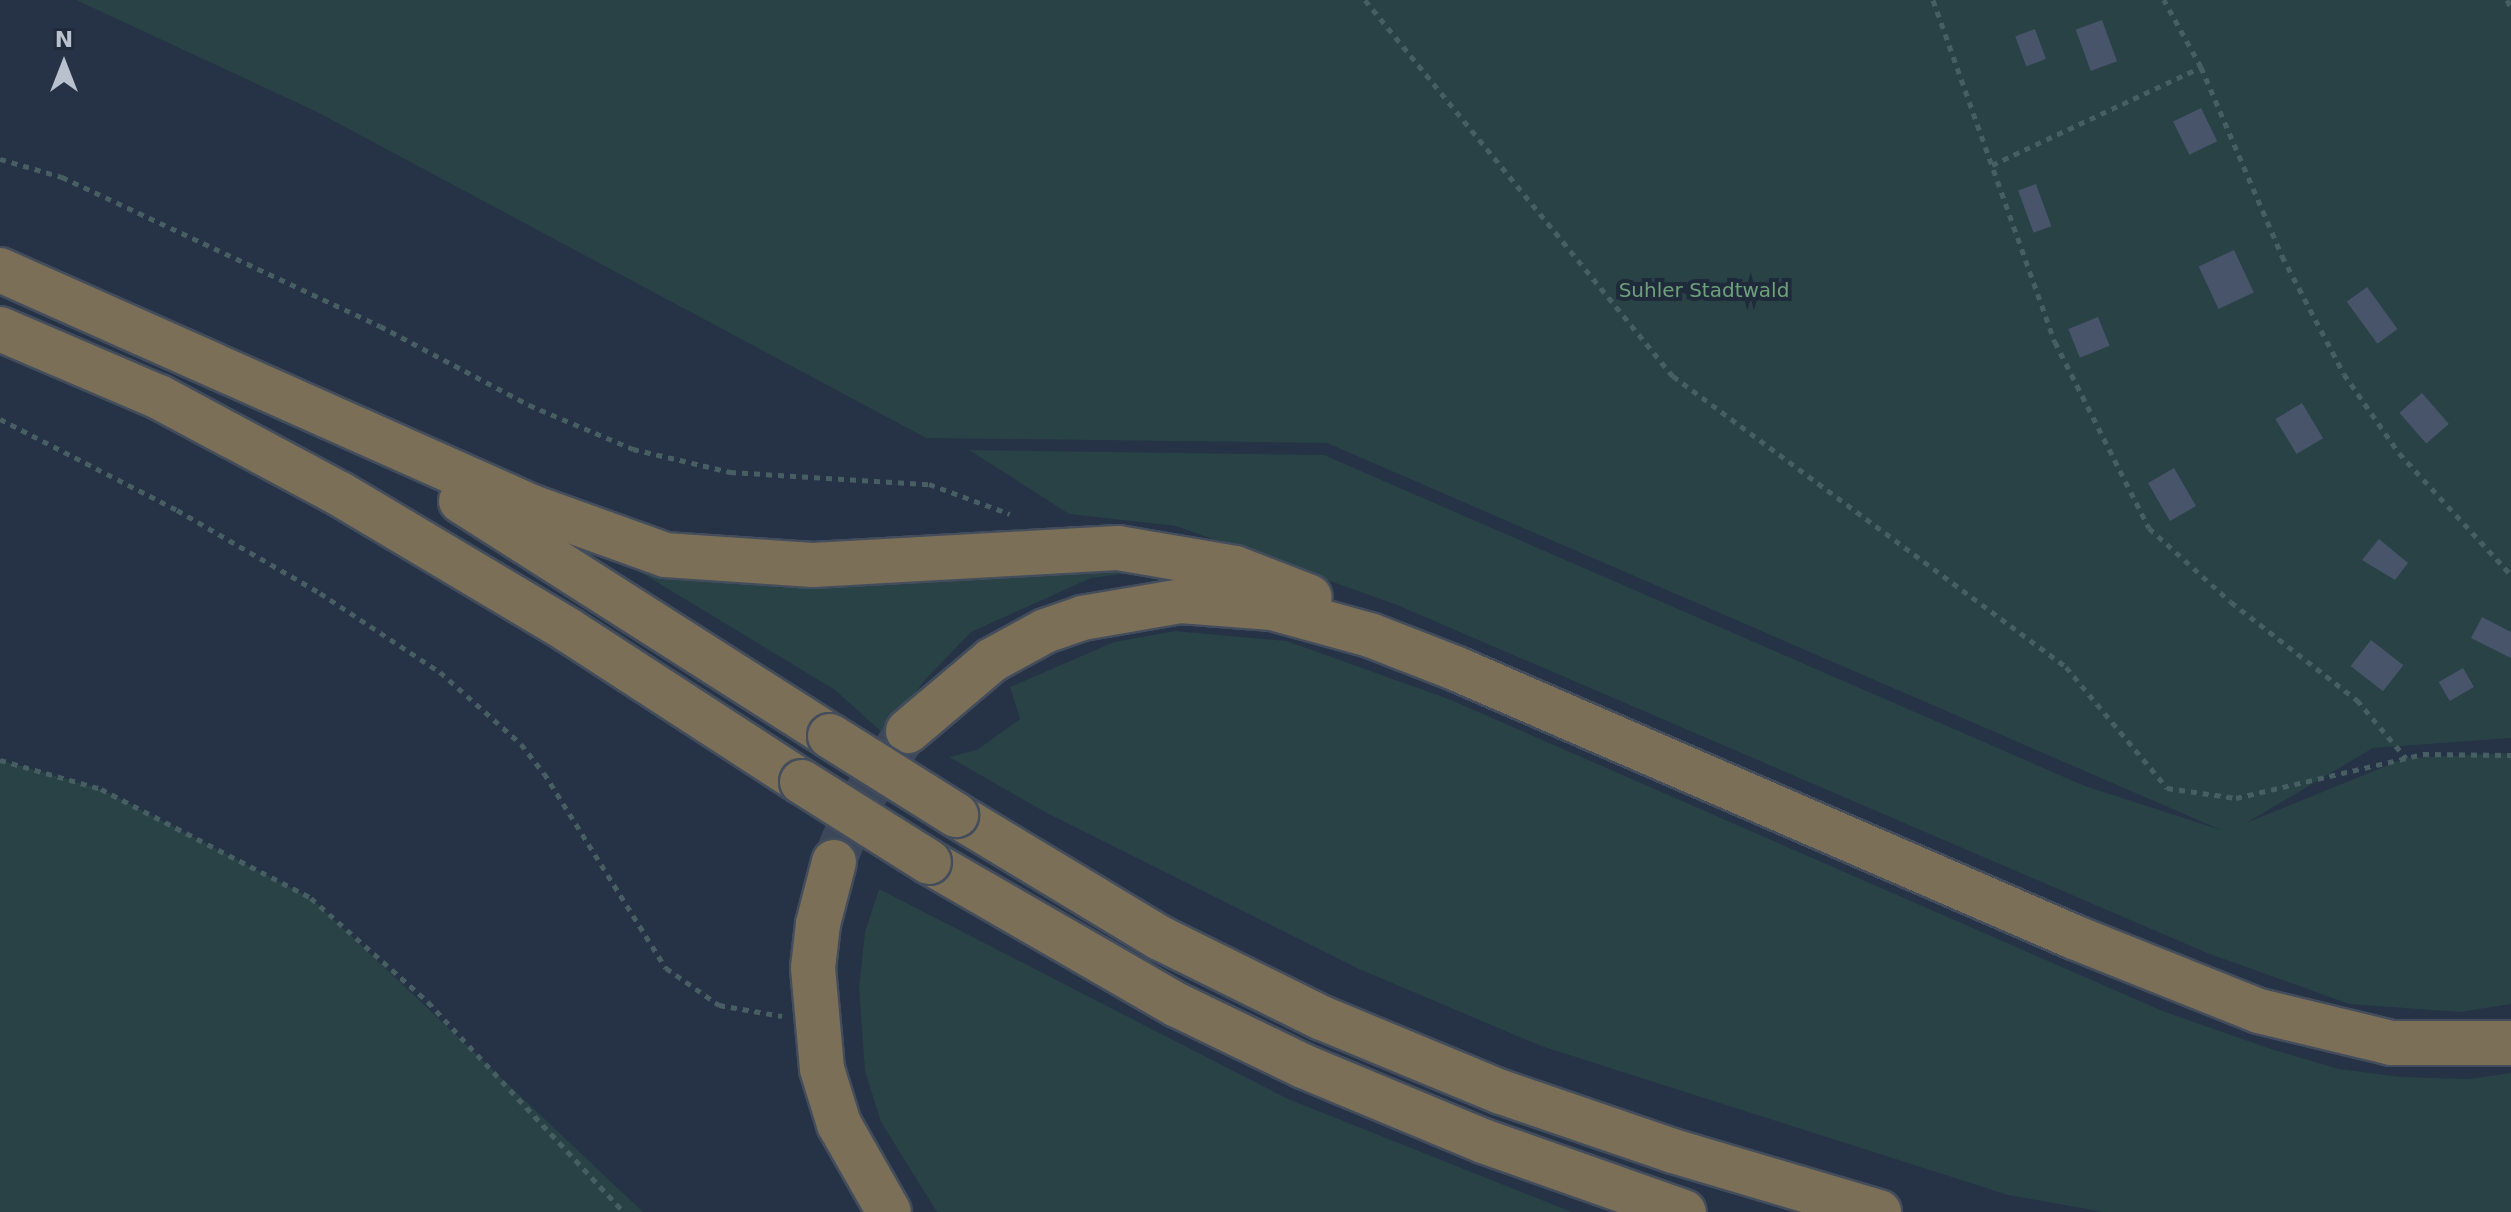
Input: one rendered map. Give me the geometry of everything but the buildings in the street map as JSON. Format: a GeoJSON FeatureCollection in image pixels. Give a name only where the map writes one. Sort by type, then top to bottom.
{"type":"FeatureCollection","features":[{"type":"Feature","properties":{"kind":"highway"},"geometry":{"type":"LineString","coordinates":[[0,270],[202,356],[532,507],[665,555],[813,565],[1029,549],[1161,552],[1274,582],[1457,669]]}},
{"type":"Feature","properties":{"kind":"highway"},"geometry":{"type":"LineString","coordinates":[[0,329],[159,397],[340,494],[568,630],[929,862],[1177,1005],[1303,1066],[1483,1141],[1684,1212]]}},
{"type":"Feature","properties":{"kind":"highway"},"geometry":{"type":"LineString","coordinates":[[202,356],[373,447],[956,815],[1160,938],[1322,1018],[1501,1092],[1673,1151],[1879,1212]]}},
{"type":"Feature","properties":{"kind":"highway"},"geometry":{"type":"LineString","coordinates":[[908,731],[964,680],[1015,646],[1082,618],[1147,604],[1212,602],[1272,608],[1370,635],[1457,669],[2246,1006],[2325,1031],[2391,1043],[2511,1043]]}},
{"type":"Feature","properties":{"kind":"highway"},"geometry":{"type":"LineString","coordinates":[[834,862],[818,924],[815,1018],[822,1069],[839,1124],[889,1212]]}},
{"type":"Feature","properties":{"kind":"path"},"geometry":{"type":"LineString","coordinates":[[1365,0],[1673,376],[2066,667],[2167,788],[2236,798],[2423,754],[2511,755]]}},
{"type":"Feature","properties":{"kind":"path"},"geometry":{"type":"LineString","coordinates":[[1933,0],[2055,342],[2149,528],[2231,602],[2357,700],[2406,758]]}},
{"type":"Feature","properties":{"kind":"path"},"geometry":{"type":"LineString","coordinates":[[2164,0],[2201,67],[2282,256],[2344,374],[2399,453],[2511,575]]}},
{"type":"Feature","properties":{"kind":"path"},"geometry":{"type":"LineString","coordinates":[[2507,0],[2511,7]]}},
{"type":"Feature","properties":{"kind":"path"},"geometry":{"type":"LineString","coordinates":[[1992,165],[2201,67]]}},
{"type":"Feature","properties":{"kind":"path"},"geometry":{"type":"LineString","coordinates":[[0,159],[62,177],[380,326],[529,405],[633,449],[730,472],[929,484],[1016,517]]}},
{"type":"Feature","properties":{"kind":"path"},"geometry":{"type":"LineString","coordinates":[[0,419],[177,510],[440,672],[521,744],[544,773],[639,932],[681,982],[699,996],[742,1012],[815,1018]]}},
{"type":"Feature","properties":{"kind":"path"},"geometry":{"type":"LineString","coordinates":[[0,760],[101,789],[311,898],[428,1002],[624,1212]]}},
{"type":"Feature","properties":{"kind":"green space","name":"Suhler Stadtwald"},"geometry":{"type":"Polygon","coordinates":[[[76,0],[2511,0],[2511,738],[2373,748],[2246,823],[2406,758],[2511,753],[2511,1004],[2460,1012],[2349,1004],[2207,953],[1397,605],[1176,526],[1069,514],[969,450],[1324,455],[2085,786],[2221,830],[1327,443],[926,438],[315,111],[76,0]]]}},
{"type":"Feature","properties":{"kind":"green space"},"geometry":{"type":"Polygon","coordinates":[[[1166,568],[1091,578],[971,632],[924,681],[885,735],[835,690],[637,570],[786,588],[1049,570],[1166,568]]]}},
{"type":"Feature","properties":{"kind":"green space"},"geometry":{"type":"Polygon","coordinates":[[[1175,631],[1287,641],[1451,700],[2165,1012],[2271,1049],[2339,1069],[2401,1077],[2469,1079],[2511,1073],[2511,1212],[2104,1212],[2008,1195],[1541,1046],[1359,969],[1045,812],[949,757],[977,750],[1020,719],[1010,687],[1114,642],[1175,631]]]}},
{"type":"Feature","properties":{"kind":"green space"},"geometry":{"type":"Polygon","coordinates":[[[0,760],[101,789],[311,898],[643,1212],[0,1212],[0,760]]]}},
{"type":"Feature","properties":{"kind":"green space"},"geometry":{"type":"Polygon","coordinates":[[[879,889],[1288,1099],[1572,1212],[937,1212],[881,1122],[865,1071],[859,988],[865,932],[879,889]]]}},
{"type":"Feature","properties":{"kind":"tunnel"},"geometry":{"type":"LineString","coordinates":[[834,862],[858,805],[904,736]]}}]}
